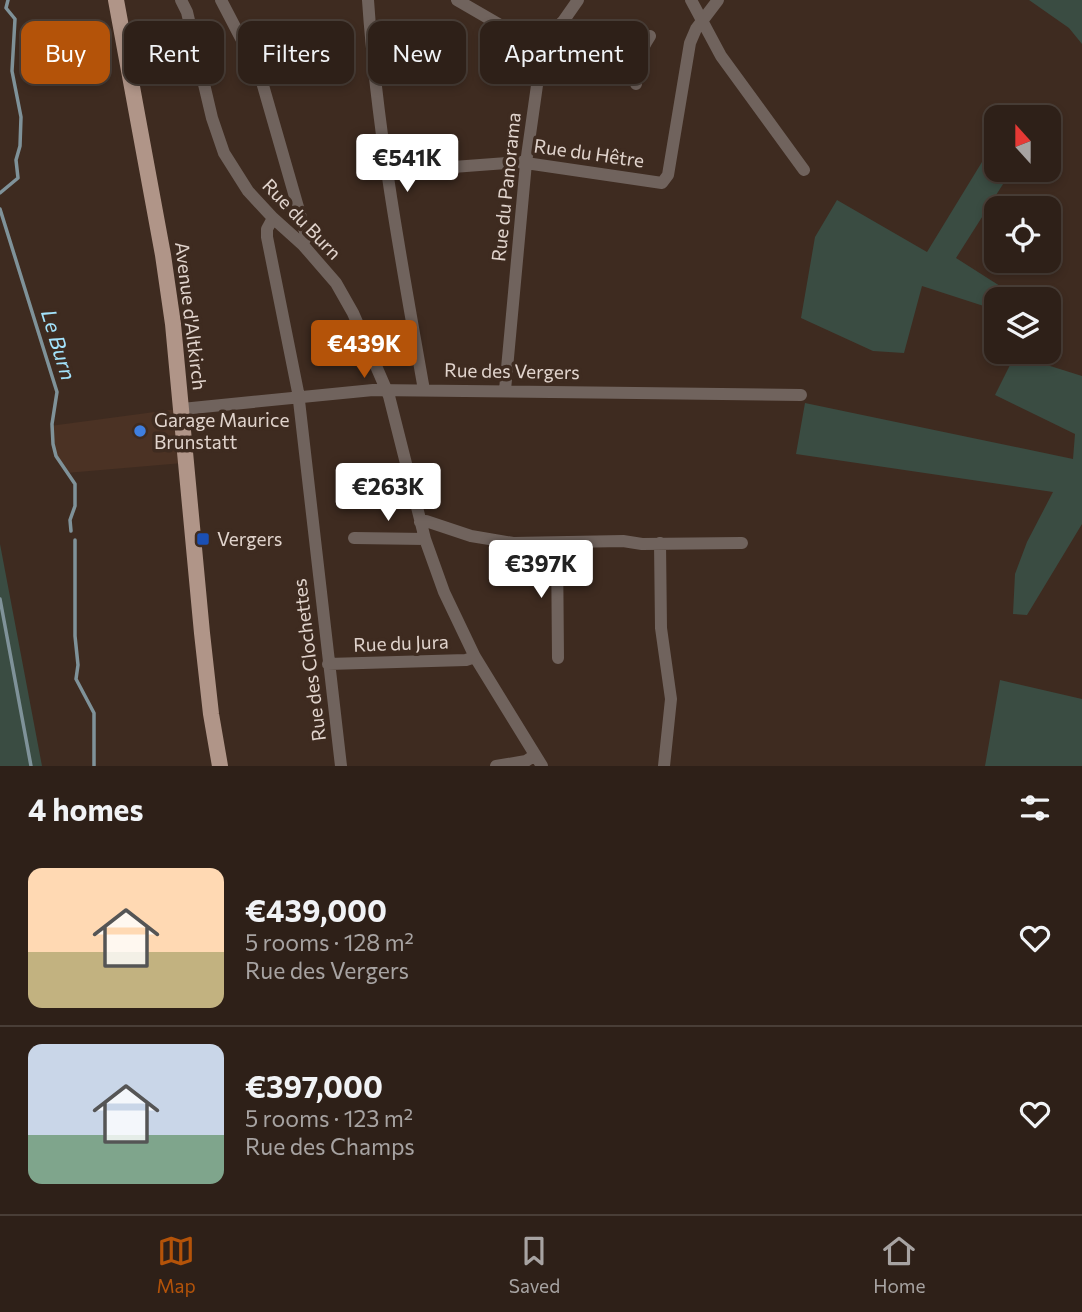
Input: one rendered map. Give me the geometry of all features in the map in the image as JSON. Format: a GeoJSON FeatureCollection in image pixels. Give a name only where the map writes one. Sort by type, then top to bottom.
{"type":"FeatureCollection","features":[{"type":"Feature","properties":{"kind":"main road","name":"Avenue d'Altkirch"},"geometry":{"type":"LineString","coordinates":[[116,0],[163,256],[182,409],[203,647],[220,766]]}},
{"type":"Feature","properties":{"kind":"street","name":"Rue du Burn"},"geometry":{"type":"LineString","coordinates":[[181,0],[187,12],[212,118],[224,153],[248,191],[303,245],[336,283],[353,313],[387,391],[420,522],[444,592],[475,657],[539,761]]}},
{"type":"Feature","properties":{"kind":"street"},"geometry":{"type":"LineString","coordinates":[[221,0],[260,75],[306,235],[303,245]]}},
{"type":"Feature","properties":{"kind":"street"},"geometry":{"type":"LineString","coordinates":[[368,0],[372,65],[386,172],[424,390]]}},
{"type":"Feature","properties":{"kind":"street"},"geometry":{"type":"LineString","coordinates":[[458,0],[494,21]]}},
{"type":"Feature","properties":{"kind":"street","name":"Rue du Panorama"},"geometry":{"type":"LineString","coordinates":[[563,21],[578,0]]}},
{"type":"Feature","properties":{"kind":"street"},"geometry":{"type":"LineString","coordinates":[[691,0],[721,56],[804,170]]}},
{"type":"Feature","properties":{"kind":"street"},"geometry":{"type":"LineString","coordinates":[[702,21],[718,0]]}},
{"type":"Feature","properties":{"kind":"street","name":"Rue du Hêtre"},"geometry":{"type":"LineString","coordinates":[[386,172],[508,161],[662,183],[668,175],[690,43],[702,21]]}},
{"type":"Feature","properties":{"kind":"street","name":"Rue du Panorama"},"geometry":{"type":"LineString","coordinates":[[505,390],[526,163],[538,84]]}},
{"type":"Feature","properties":{"kind":"street","name":"Rue des Clochettes"},"geometry":{"type":"LineString","coordinates":[[273,218],[267,229],[267,237],[299,398],[341,766]]}},
{"type":"Feature","properties":{"kind":"street","name":"Rue des Vergers"},"geometry":{"type":"LineString","coordinates":[[182,409],[373,390],[801,395]]}},
{"type":"Feature","properties":{"kind":"street"},"geometry":{"type":"LineString","coordinates":[[420,522],[425,521],[498,542],[742,543]]}},
{"type":"Feature","properties":{"kind":"street"},"geometry":{"type":"LineString","coordinates":[[354,538],[425,538]]}},
{"type":"Feature","properties":{"kind":"street"},"geometry":{"type":"LineString","coordinates":[[557,543],[558,658]]}},
{"type":"Feature","properties":{"kind":"street"},"geometry":{"type":"LineString","coordinates":[[660,543],[661,628],[671,699],[664,766]]}},
{"type":"Feature","properties":{"kind":"street","name":"Rue du Jura"},"geometry":{"type":"LineString","coordinates":[[328,664],[466,660],[475,657]]}},
{"type":"Feature","properties":{"kind":"street"},"geometry":{"type":"LineString","coordinates":[[496,766],[539,761]]}},
{"type":"Feature","properties":{"kind":"shaded area"},"geometry":{"type":"Polygon","coordinates":[[[177,409],[183,463],[66,473],[55,458],[50,426],[177,409]]]}},
{"type":"Feature","properties":{"kind":"green space"},"geometry":{"type":"Polygon","coordinates":[[[1029,0],[1082,0],[1082,44],[1069,28],[1029,0]]]}},
{"type":"Feature","properties":{"kind":"green space"},"geometry":{"type":"Polygon","coordinates":[[[984,159],[984,182],[1004,182],[995,196],[984,196],[984,214],[956,258],[1002,287],[984,287],[984,306],[922,286],[904,353],[873,351],[801,318],[815,237],[837,200],[927,252],[984,159]]]}},
{"type":"Feature","properties":{"kind":"green space"},"geometry":{"type":"Polygon","coordinates":[[[1010,364],[1044,364],[1082,376],[1082,524],[1027,615],[1013,614],[1015,574],[1027,542],[1053,492],[796,454],[805,403],[1073,459],[1075,434],[995,395],[1010,364]]]}},
{"type":"Feature","properties":{"kind":"green space"},"geometry":{"type":"Polygon","coordinates":[[[0,544],[42,766],[0,766],[0,544]]]}},
{"type":"Feature","properties":{"kind":"green space"},"geometry":{"type":"Polygon","coordinates":[[[1000,680],[1082,699],[1082,766],[985,766],[1000,680]]]}},
{"type":"Feature","properties":{"kind":"waterway","name":"Le Burn"},"geometry":{"type":"LineString","coordinates":[[0,193],[18,178],[16,160],[20,146],[21,117],[12,71],[15,19],[6,8],[8,0]]}},
{"type":"Feature","properties":{"kind":"waterway","name":"Le Burn"},"geometry":{"type":"LineString","coordinates":[[0,209],[57,392],[52,424],[53,444],[56,456],[75,484],[71,531]]}},
{"type":"Feature","properties":{"kind":"waterway","name":"Le Burn"},"geometry":{"type":"LineString","coordinates":[[75,540],[75,636],[78,665],[76,679],[94,713],[94,766]]}},
{"type":"Feature","properties":{"kind":"waterway"},"geometry":{"type":"LineString","coordinates":[[0,599],[31,766]]}},
{"type":"Feature","properties":{"kind":"place","name":"Garage Maurice Brunstatt"},"geometry":{"type":"Point","coordinates":[140,431]}},
{"type":"Feature","properties":{"kind":"place","name":"Vergers"},"geometry":{"type":"Point","coordinates":[203,539]}}]}
